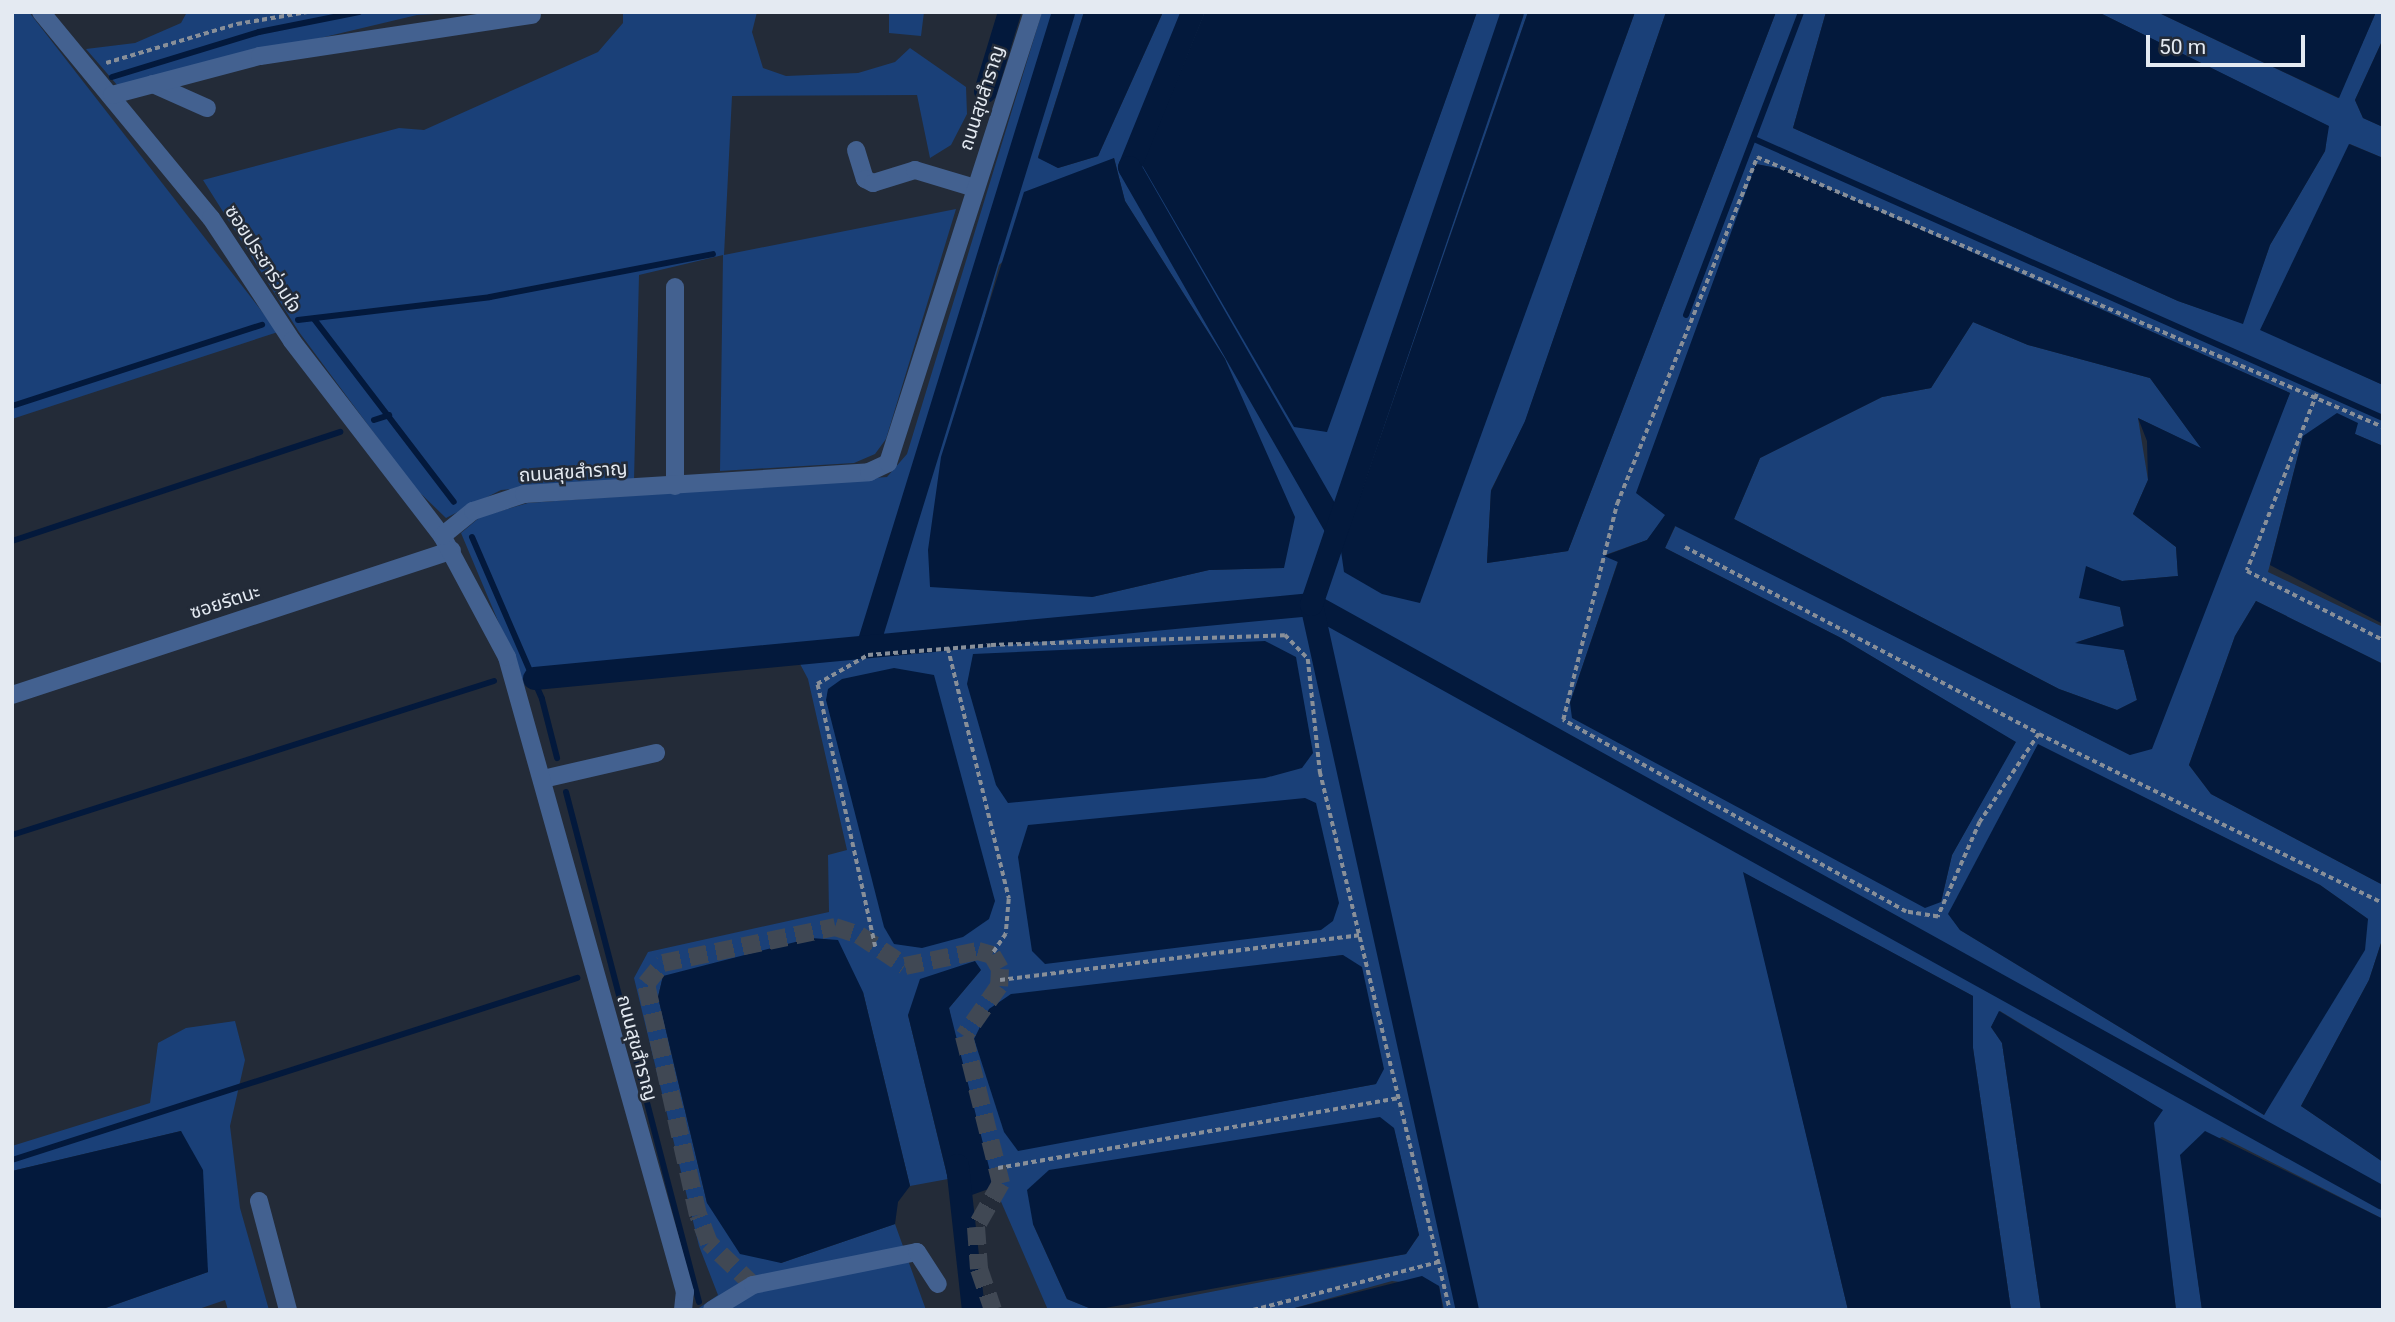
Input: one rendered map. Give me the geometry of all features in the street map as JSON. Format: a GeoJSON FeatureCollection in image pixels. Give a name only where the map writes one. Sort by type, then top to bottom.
{"type":"FeatureCollection","features":[{"type":"Feature","properties":{"kind":"street","name":"ซอยประชาร่วมใจ"},"geometry":{"type":"LineString","coordinates":[[41,12],[211,218],[292,341],[447,544]]}},
{"type":"Feature","properties":{"kind":"street","name":"ถนนสุขสำราญ"},"geometry":{"type":"LineString","coordinates":[[683,1310],[685,1292],[507,657],[447,544],[474,511],[524,494],[869,472],[888,463],[1033,12]]}},
{"type":"Feature","properties":{"kind":"street"},"geometry":{"type":"LineString","coordinates":[[112,95],[260,56],[532,15]]}},
{"type":"Feature","properties":{"kind":"street"},"geometry":{"type":"LineString","coordinates":[[153,85],[207,108]]}},
{"type":"Feature","properties":{"kind":"street"},"geometry":{"type":"LineString","coordinates":[[856,150],[865,179],[873,183],[915,170],[975,188]]}},
{"type":"Feature","properties":{"kind":"street"},"geometry":{"type":"LineString","coordinates":[[675,287],[675,486]]}},
{"type":"Feature","properties":{"kind":"street","name":"ซอยรัตนะ"},"geometry":{"type":"LineString","coordinates":[[12,695],[447,544]]}},
{"type":"Feature","properties":{"kind":"street"},"geometry":{"type":"LineString","coordinates":[[542,779],[656,753]]}},
{"type":"Feature","properties":{"kind":"street"},"geometry":{"type":"LineString","coordinates":[[259,1201],[288,1310]]}},
{"type":"Feature","properties":{"kind":"street"},"geometry":{"type":"LineString","coordinates":[[712,1310],[753,1285],[916,1252],[938,1284]]}},
{"type":"Feature","properties":{"kind":"path"},"geometry":{"type":"LineString","coordinates":[[87,65],[151,54],[237,24],[307,12]]}},
{"type":"Feature","properties":{"kind":"path"},"geometry":{"type":"LineString","coordinates":[[2039,734],[1980,822],[1938,917],[1906,912],[1563,720],[1617,505],[1757,157],[2317,394],[2383,426]]}},
{"type":"Feature","properties":{"kind":"path"},"geometry":{"type":"LineString","coordinates":[[2317,394],[2247,571],[2383,640]]}},
{"type":"Feature","properties":{"kind":"path"},"geometry":{"type":"LineString","coordinates":[[1685,547],[2039,734],[2383,903]]}},
{"type":"Feature","properties":{"kind":"path"},"geometry":{"type":"LineString","coordinates":[[875,947],[817,684],[868,655],[947,648],[1285,635],[1308,659],[1320,772],[1450,1310]]}},
{"type":"Feature","properties":{"kind":"path"},"geometry":{"type":"LineString","coordinates":[[947,648],[1009,899],[1006,934],[992,955]]}},
{"type":"Feature","properties":{"kind":"path"},"geometry":{"type":"LineString","coordinates":[[1000,980],[1359,935]]}},
{"type":"Feature","properties":{"kind":"path"},"geometry":{"type":"LineString","coordinates":[[998,1168],[1399,1098]]}},
{"type":"Feature","properties":{"kind":"path"},"geometry":{"type":"LineString","coordinates":[[1253,1310],[1438,1262]]}},
{"type":"Feature","properties":{"kind":"shaded area"},"geometry":{"type":"Polygon","coordinates":[[[12,12],[29,12],[278,332],[12,419],[12,12]]]}},
{"type":"Feature","properties":{"kind":"shaded area"},"geometry":{"type":"Polygon","coordinates":[[[187,12],[474,12],[417,15],[118,86],[86,49],[135,43],[181,23],[187,12]]]}},
{"type":"Feature","properties":{"kind":"shaded area"},"geometry":{"type":"Polygon","coordinates":[[[623,12],[757,12],[752,32],[763,68],[786,76],[858,73],[895,62],[910,48],[966,87],[967,114],[951,145],[930,158],[917,95],[732,96],[724,255],[956,209],[886,439],[875,454],[854,463],[720,471],[723,255],[639,275],[634,480],[501,490],[446,518],[414,487],[299,332],[203,180],[399,128],[424,130],[598,52],[623,23],[623,12]]]}},
{"type":"Feature","properties":{"kind":"shaded area"},"geometry":{"type":"Polygon","coordinates":[[[889,12],[924,12],[921,36],[889,33],[889,12]]]}},
{"type":"Feature","properties":{"kind":"shaded area"},"geometry":{"type":"Polygon","coordinates":[[[1042,12],[1084,12],[1038,157],[1058,168],[1098,156],[1163,12],[1205,12],[1142,165],[1326,432],[1477,12],[1528,12],[1341,551],[1620,53],[1635,12],[1666,12],[1525,422],[1491,490],[1487,563],[1568,551],[1776,12],[1826,12],[1793,128],[2178,301],[2242,323],[2270,245],[2325,151],[2328,126],[2098,12],[2157,12],[2338,98],[2376,12],[2383,12],[2383,39],[2355,100],[2363,118],[2383,127],[2383,158],[2350,144],[2261,329],[2383,385],[2383,446],[2355,434],[2303,436],[2268,572],[2383,627],[2383,664],[2256,601],[2235,636],[2189,765],[2211,794],[2383,885],[2383,937],[2369,980],[2301,1106],[2383,1162],[2383,1219],[2222,1137],[2181,1155],[2202,1310],[2176,1310],[2153,1123],[2162,1110],[2000,1011],[1991,1027],[2002,1043],[2041,1310],[2011,1310],[1973,1048],[1973,996],[1744,873],[1848,1310],[1444,1310],[1439,1286],[1392,1281],[1287,1310],[1118,1310],[1406,1254],[1419,1235],[1394,1129],[1033,1224],[1067,1299],[1094,1310],[1048,1310],[989,1174],[959,1062],[949,1008],[981,970],[908,1015],[948,1179],[910,1186],[863,992],[663,976],[658,997],[707,1203],[781,1263],[895,1224],[926,1310],[696,1310],[718,1295],[699,1246],[634,978],[648,952],[829,912],[828,855],[847,850],[808,679],[799,662],[777,662],[525,685],[461,533],[480,517],[528,503],[887,477],[907,454],[1042,12]],[[1114,158],[999,265],[940,480],[1092,597],[1209,570],[1284,568],[1225,359],[1125,201],[1114,158]],[[1756,164],[1666,515],[1647,540],[1605,555],[1618,561],[1570,703],[1941,902],[1952,855],[2015,742],[1841,638],[1665,548],[1676,525],[2130,755],[2290,393],[1786,170],[1756,164]],[[2038,745],[1949,914],[1960,930],[2264,1115],[2368,919],[2320,885],[2038,745]],[[1343,955],[1305,960],[1018,1150],[1376,1084],[1343,955]]]}},
{"type":"Feature","properties":{"kind":"shaded area"},"geometry":{"type":"Polygon","coordinates":[[[1084,12],[1163,12],[1098,156],[1058,168],[1038,158],[1084,12]]]}},
{"type":"Feature","properties":{"kind":"shaded area"},"geometry":{"type":"Polygon","coordinates":[[[1205,12],[1477,12],[1327,432],[1294,427],[1142,165],[1205,12]]]}},
{"type":"Feature","properties":{"kind":"shaded area"},"geometry":{"type":"Polygon","coordinates":[[[1528,12],[1635,12],[1420,603],[1382,594],[1344,572],[1341,551],[1528,12]]]}},
{"type":"Feature","properties":{"kind":"shaded area"},"geometry":{"type":"Polygon","coordinates":[[[1666,12],[1776,12],[1568,551],[1487,563],[1491,491],[1525,421],[1666,12]]]}},
{"type":"Feature","properties":{"kind":"shaded area"},"geometry":{"type":"Polygon","coordinates":[[[1826,12],[2098,12],[2329,126],[2325,151],[2270,245],[2243,324],[2178,301],[1793,128],[1826,12]]]}},
{"type":"Feature","properties":{"kind":"shaded area"},"geometry":{"type":"Polygon","coordinates":[[[2157,12],[2376,12],[2339,98],[2157,12]]]}},
{"type":"Feature","properties":{"kind":"shaded area"},"geometry":{"type":"Polygon","coordinates":[[[2383,39],[2383,127],[2363,118],[2355,100],[2383,39]]]}},
{"type":"Feature","properties":{"kind":"shaded area"},"geometry":{"type":"Polygon","coordinates":[[[2349,144],[2383,158],[2383,385],[2260,330],[2349,144]]]}},
{"type":"Feature","properties":{"kind":"shaded area"},"geometry":{"type":"Polygon","coordinates":[[[1114,158],[1125,201],[1225,359],[1295,517],[1284,568],[1209,570],[1092,597],[930,587],[928,550],[941,457],[1024,192],[1114,158]]]}},
{"type":"Feature","properties":{"kind":"shaded area"},"geometry":{"type":"Polygon","coordinates":[[[1756,164],[1786,170],[2290,393],[2152,749],[2130,755],[1675,526],[1665,548],[1841,638],[2016,742],[1952,855],[1941,902],[1925,908],[1572,718],[1570,703],[1618,562],[1604,556],[1647,540],[1665,515],[1636,493],[1756,164]],[[1973,322],[1931,388],[1882,397],[1760,458],[1734,519],[2059,689],[2117,710],[2137,700],[2124,650],[2075,643],[2124,626],[2120,607],[2079,598],[2086,566],[2122,581],[2178,576],[2176,547],[2133,514],[2148,480],[2147,441],[2138,418],[2201,448],[2150,378],[2028,345],[1973,322]]]}},
{"type":"Feature","properties":{"kind":"shaded area"},"geometry":{"type":"Polygon","coordinates":[[[1973,322],[2028,345],[2150,378],[2202,449],[2138,418],[2148,480],[2133,514],[2176,547],[2178,576],[2122,581],[2086,567],[2120,607],[2124,627],[2077,642],[2124,650],[2137,700],[2117,710],[2059,689],[1734,519],[1760,458],[1882,397],[1931,388],[1973,322]]]}},
{"type":"Feature","properties":{"kind":"shaded area"},"geometry":{"type":"Polygon","coordinates":[[[2337,413],[2358,423],[2355,434],[2383,446],[2383,624],[2270,565],[2303,436],[2337,413]]]}},
{"type":"Feature","properties":{"kind":"shaded area"},"geometry":{"type":"Polygon","coordinates":[[[2256,601],[2383,664],[2383,885],[2211,794],[2189,765],[2235,636],[2256,601]]]}},
{"type":"Feature","properties":{"kind":"shaded area"},"geometry":{"type":"Polygon","coordinates":[[[1265,641],[1296,657],[1313,753],[1302,768],[1265,778],[1008,803],[996,785],[967,684],[973,654],[1265,641]]]}},
{"type":"Feature","properties":{"kind":"shaded area"},"geometry":{"type":"Polygon","coordinates":[[[894,668],[934,675],[995,901],[989,919],[963,937],[922,948],[894,944],[884,927],[826,700],[828,689],[842,679],[894,668]]]}},
{"type":"Feature","properties":{"kind":"shaded area"},"geometry":{"type":"Polygon","coordinates":[[[2038,744],[2320,885],[2368,919],[2365,950],[2264,1115],[1960,930],[1948,914],[2038,744]]]}},
{"type":"Feature","properties":{"kind":"shaded area"},"geometry":{"type":"Polygon","coordinates":[[[1305,798],[1316,803],[1339,903],[1333,921],[1321,930],[1045,964],[1032,951],[1018,857],[1028,825],[1305,798]]]}},
{"type":"Feature","properties":{"kind":"shaded area"},"geometry":{"type":"Polygon","coordinates":[[[1743,872],[1973,996],[1973,1048],[2011,1310],[1848,1310],[1743,872]]]}},
{"type":"Feature","properties":{"kind":"shaded area"},"geometry":{"type":"Polygon","coordinates":[[[2383,937],[2383,1162],[2301,1106],[2369,980],[2383,937]]]}},
{"type":"Feature","properties":{"kind":"shaded area"},"geometry":{"type":"Polygon","coordinates":[[[811,938],[838,940],[863,992],[910,1186],[898,1202],[895,1224],[781,1263],[740,1254],[707,1203],[658,997],[663,976],[811,938]]]}},
{"type":"Feature","properties":{"kind":"shaded area"},"geometry":{"type":"Polygon","coordinates":[[[1343,955],[1362,967],[1384,1069],[1376,1084],[1018,1151],[1004,1132],[974,1039],[989,1009],[1011,994],[1343,955]]]}},
{"type":"Feature","properties":{"kind":"shaded area"},"geometry":{"type":"Polygon","coordinates":[[[975,961],[981,970],[949,1008],[994,1187],[969,1196],[951,1191],[908,1015],[920,979],[975,961]]]}},
{"type":"Feature","properties":{"kind":"shaded area"},"geometry":{"type":"Polygon","coordinates":[[[1999,1011],[2163,1110],[2154,1123],[2176,1310],[2041,1310],[2002,1043],[1991,1027],[1999,1011]]]}},
{"type":"Feature","properties":{"kind":"shaded area"},"geometry":{"type":"Polygon","coordinates":[[[235,1021],[245,1060],[230,1126],[240,1208],[269,1310],[228,1310],[225,1300],[196,1310],[100,1310],[208,1272],[181,1131],[12,1171],[12,1146],[150,1103],[158,1043],[186,1028],[235,1021]]]}},
{"type":"Feature","properties":{"kind":"shaded area"},"geometry":{"type":"Polygon","coordinates":[[[1380,1117],[1394,1128],[1419,1235],[1406,1254],[1094,1310],[1067,1299],[1033,1224],[1027,1190],[1049,1170],[1380,1117]]]}},
{"type":"Feature","properties":{"kind":"shaded area"},"geometry":{"type":"Polygon","coordinates":[[[181,1131],[203,1170],[208,1272],[100,1310],[12,1310],[12,1171],[181,1131]]]}},
{"type":"Feature","properties":{"kind":"shaded area"},"geometry":{"type":"Polygon","coordinates":[[[2205,1131],[2383,1219],[2383,1310],[2202,1310],[2180,1155],[2205,1131]]]}},
{"type":"Feature","properties":{"kind":"shaded area"},"geometry":{"type":"Polygon","coordinates":[[[1422,1276],[1439,1286],[1443,1310],[1287,1310],[1422,1276]]]}},
{"type":"Feature","properties":{"kind":"waterway"},"geometry":{"type":"LineString","coordinates":[[112,77],[259,32],[359,12]]}},
{"type":"Feature","properties":{"kind":"waterway"},"geometry":{"type":"LineString","coordinates":[[985,91],[1009,12]]}},
{"type":"Feature","properties":{"kind":"waterway"},"geometry":{"type":"LineString","coordinates":[[868,644],[1063,12]]}},
{"type":"Feature","properties":{"kind":"waterway"},"geometry":{"type":"LineString","coordinates":[[1192,12],[1129,167],[1336,529]]}},
{"type":"Feature","properties":{"kind":"waterway"},"geometry":{"type":"LineString","coordinates":[[1467,1310],[1311,604],[1512,12]]}},
{"type":"Feature","properties":{"kind":"waterway"},"geometry":{"type":"LineString","coordinates":[[1686,315],[1801,12]]}},
{"type":"Feature","properties":{"kind":"waterway"},"geometry":{"type":"LineString","coordinates":[[1754,139],[2383,418]]}},
{"type":"Feature","properties":{"kind":"waterway"},"geometry":{"type":"LineString","coordinates":[[298,320],[490,297],[713,254]]}},
{"type":"Feature","properties":{"kind":"waterway"},"geometry":{"type":"LineString","coordinates":[[314,319],[454,502]]}},
{"type":"Feature","properties":{"kind":"waterway"},"geometry":{"type":"LineString","coordinates":[[12,406],[262,325]]}},
{"type":"Feature","properties":{"kind":"waterway"},"geometry":{"type":"LineString","coordinates":[[374,420],[389,415]]}},
{"type":"Feature","properties":{"kind":"waterway"},"geometry":{"type":"LineString","coordinates":[[12,541],[340,432]]}},
{"type":"Feature","properties":{"kind":"waterway"},"geometry":{"type":"LineString","coordinates":[[472,537],[542,699],[557,758]]}},
{"type":"Feature","properties":{"kind":"waterway"},"geometry":{"type":"LineString","coordinates":[[534,678],[1311,604],[2383,1198]]}},
{"type":"Feature","properties":{"kind":"waterway"},"geometry":{"type":"LineString","coordinates":[[12,835],[494,681]]}},
{"type":"Feature","properties":{"kind":"waterway"},"geometry":{"type":"LineString","coordinates":[[566,792],[699,1302]]}},
{"type":"Feature","properties":{"kind":"waterway"},"geometry":{"type":"LineString","coordinates":[[12,1160],[577,978]]}},
{"type":"Feature","properties":{"kind":"waterway"},"geometry":{"type":"LineString","coordinates":[[957,1165],[973,1310]]}},
{"type":"Feature","properties":{"kind":"tunnel"},"geometry":{"type":"LineString","coordinates":[[753,1285],[709,1243],[698,1215],[646,984],[663,963],[835,927],[859,935],[905,966],[978,951],[992,955],[1000,969],[999,986],[964,1036],[1001,1183],[976,1227],[979,1269],[993,1310]]}}]}
